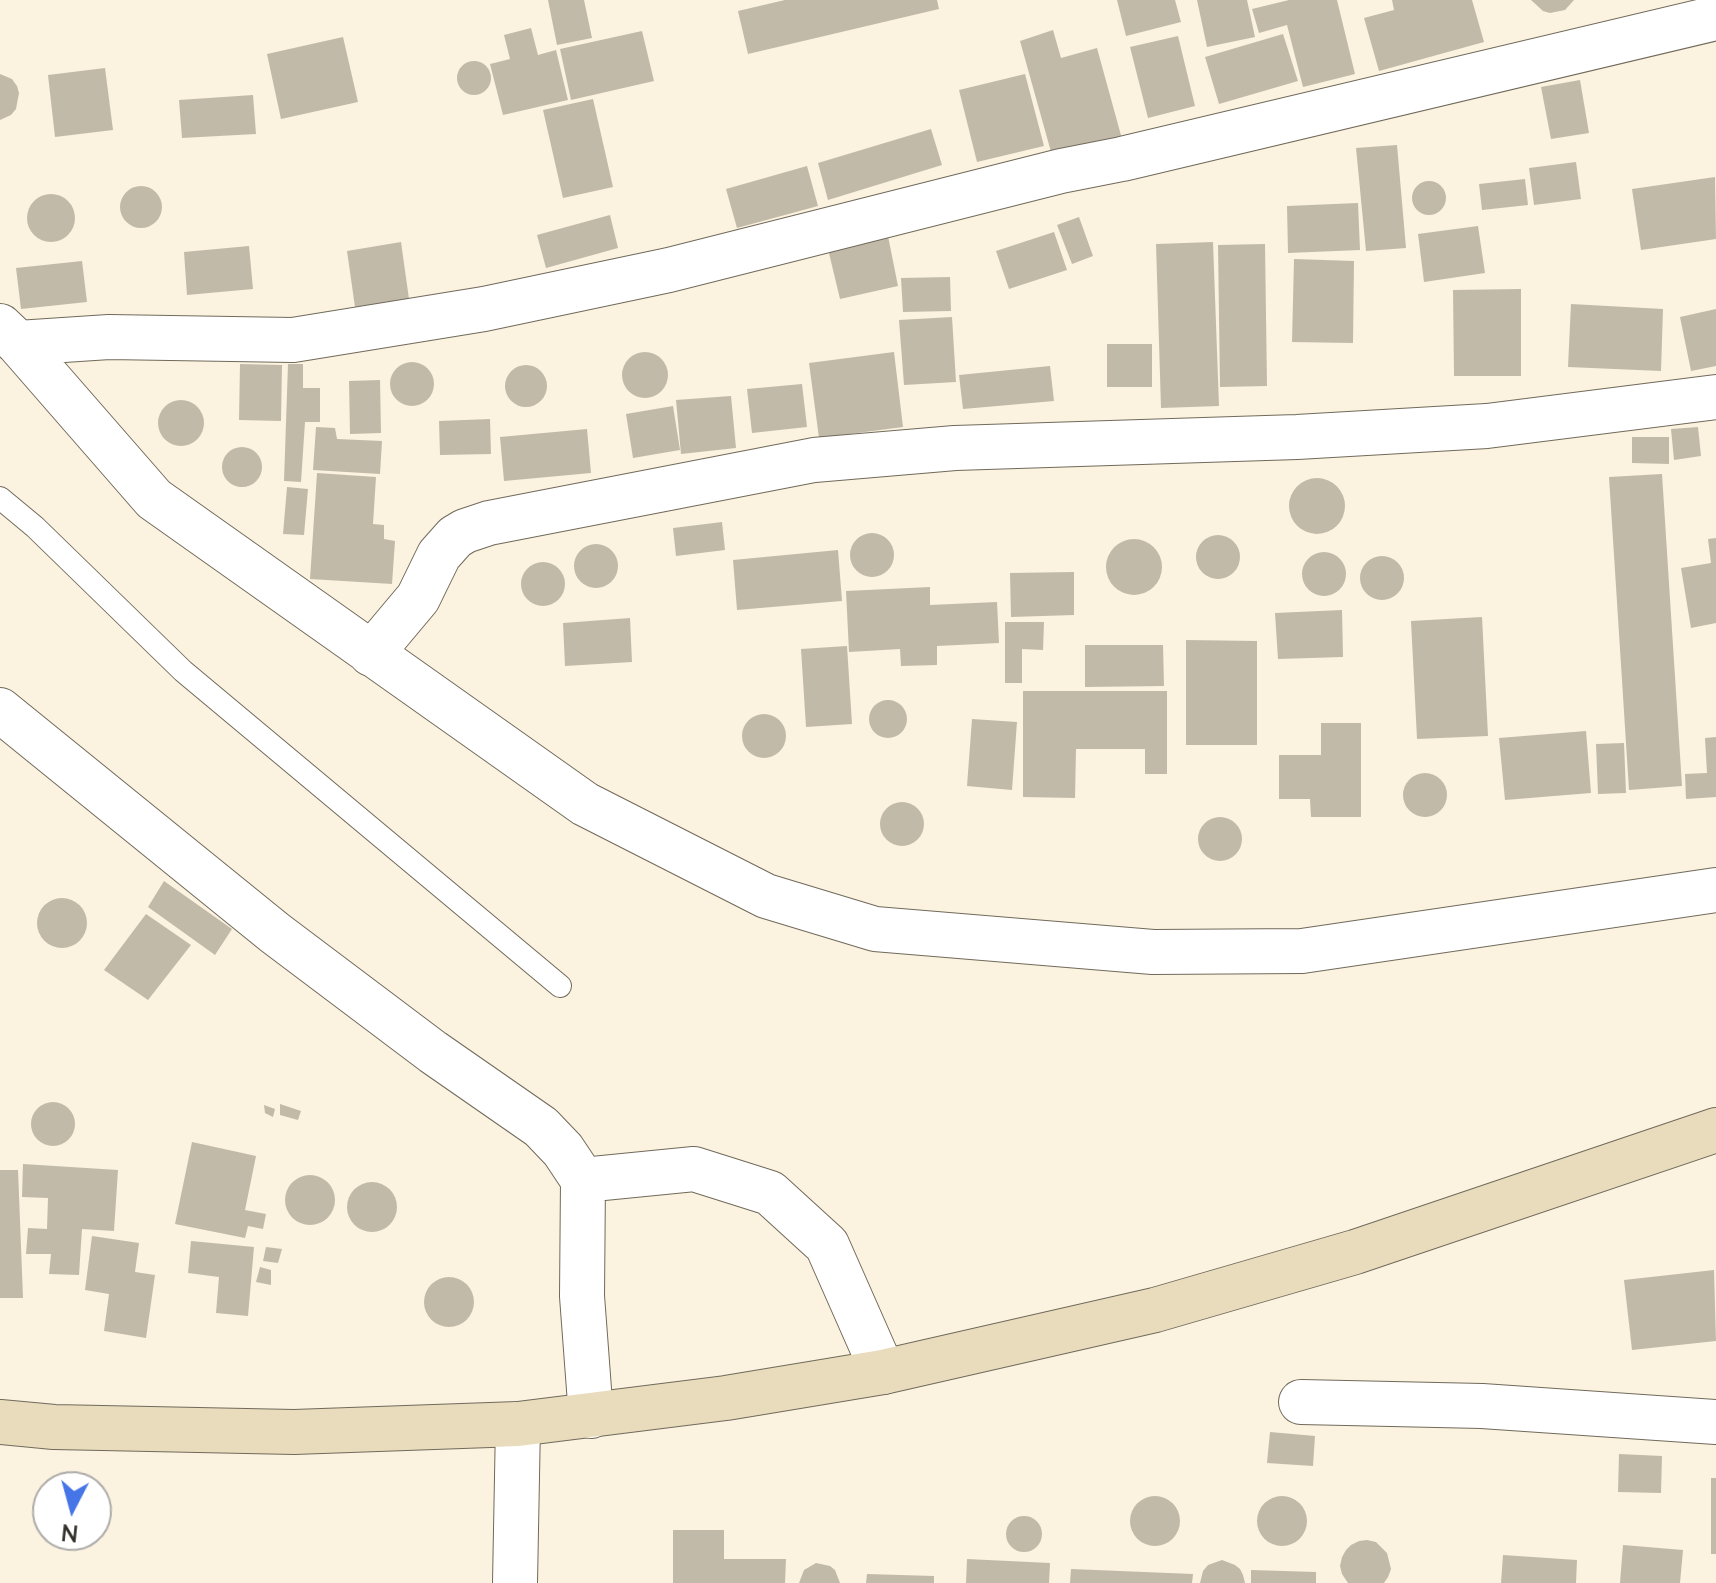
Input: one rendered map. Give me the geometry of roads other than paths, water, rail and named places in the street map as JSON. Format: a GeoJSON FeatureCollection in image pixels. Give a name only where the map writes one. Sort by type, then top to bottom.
{"type":"FeatureCollection","features":[{"type":"Feature","properties":{"kind":"main road"},"geometry":{"type":"LineString","coordinates":[[0,1422],[54,1427],[294,1432],[518,1424],[726,1398],[883,1372],[1155,1310],[1355,1252],[1716,1130]]}},
{"type":"Feature","properties":{"kind":"street"},"geometry":{"type":"LineString","coordinates":[[9,335],[293,340],[484,309],[669,270],[1061,171],[1716,18]]}},
{"type":"Feature","properties":{"kind":"street"},"geometry":{"type":"LineString","coordinates":[[9,335],[154,499],[585,804],[766,896],[875,929],[1153,952],[1302,951],[1716,890]]}},
{"type":"Feature","properties":{"kind":"street"},"geometry":{"type":"LineString","coordinates":[[371,654],[418,598],[439,555],[465,531],[489,523],[814,460],[955,448],[1297,437],[1487,426],[1716,397]]}},
{"type":"Feature","properties":{"kind":"street"},"geometry":{"type":"LineString","coordinates":[[0,710],[275,933],[433,1052],[541,1127],[563,1150],[583,1180],[582,1296],[591,1416]]}},
{"type":"Feature","properties":{"kind":"street"},"geometry":{"type":"LineString","coordinates":[[583,1180],[694,1169],[770,1193],[827,1245],[883,1372]]}},
{"type":"Feature","properties":{"kind":"street"},"geometry":{"type":"LineString","coordinates":[[1301,1402],[1482,1406],[1716,1422]]}},
{"type":"Feature","properties":{"kind":"street"},"geometry":{"type":"LineString","coordinates":[[515,1583],[518,1424]]}},
{"type":"Feature","properties":{"kind":"lane"},"geometry":{"type":"LineString","coordinates":[[0,498],[35,527],[183,671],[560,986]]}}]}
